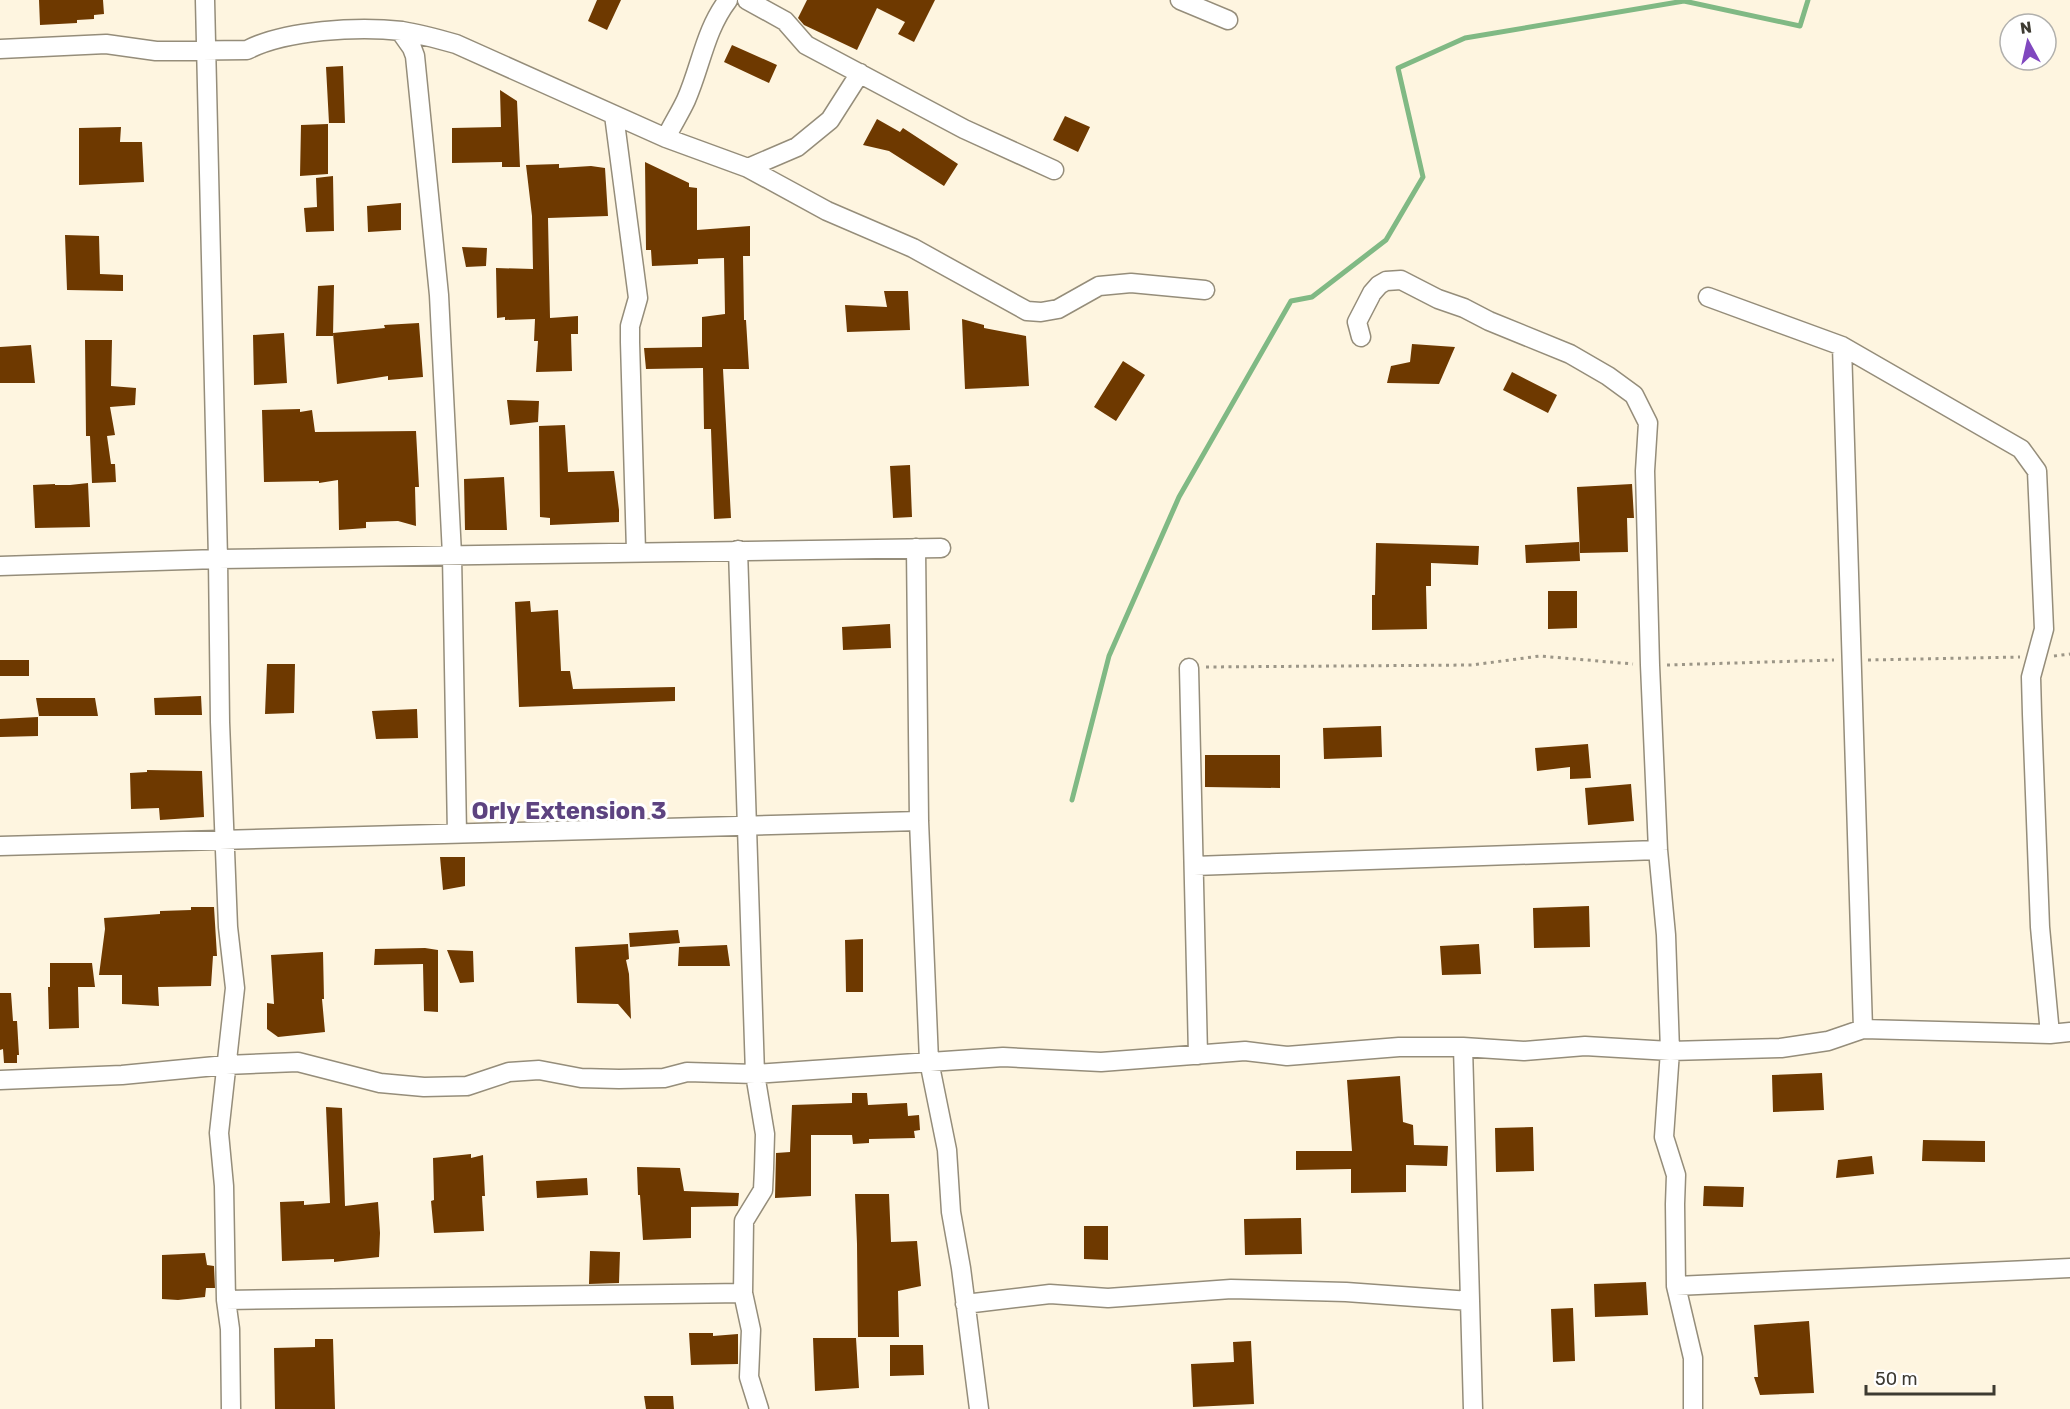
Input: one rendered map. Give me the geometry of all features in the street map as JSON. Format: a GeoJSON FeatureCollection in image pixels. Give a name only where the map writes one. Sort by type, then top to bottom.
{"type":"FeatureCollection","features":[{"type":"Feature","properties":{"kind":"street"},"geometry":{"type":"LineString","coordinates":[[205,0],[204,49],[218,559],[220,722],[228,927],[235,988],[219,1133],[224,1186],[231,1409]]}},
{"type":"Feature","properties":{"kind":"street"},"geometry":{"type":"LineString","coordinates":[[666,138],[686,99],[709,33],[728,0]]}},
{"type":"Feature","properties":{"kind":"street"},"geometry":{"type":"LineString","coordinates":[[747,0],[785,21],[806,45],[964,129],[1054,170]]}},
{"type":"Feature","properties":{"kind":"street"},"geometry":{"type":"LineString","coordinates":[[1180,0],[1228,20]]}},
{"type":"Feature","properties":{"kind":"street"},"geometry":{"type":"LineString","coordinates":[[400,31],[412,48],[417,80],[439,295],[452,555],[457,834]]}},
{"type":"Feature","properties":{"kind":"street"},"geometry":{"type":"LineString","coordinates":[[0,49],[106,44],[156,51],[247,50],[258,44],[285,37],[323,32],[400,31],[456,44],[614,116],[748,168],[827,211],[913,248],[1027,311],[1041,312],[1058,309],[1099,286],[1131,283],[1205,290]]}},
{"type":"Feature","properties":{"kind":"street"},"geometry":{"type":"LineString","coordinates":[[748,168],[797,147],[830,120],[860,73]]}},
{"type":"Feature","properties":{"kind":"street"},"geometry":{"type":"LineString","coordinates":[[614,116],[638,298],[630,326],[636,551]]}},
{"type":"Feature","properties":{"kind":"street"},"geometry":{"type":"LineString","coordinates":[[1361,337],[1357,322],[1372,293],[1386,281],[1401,280],[1438,299],[1570,354],[1608,376],[1634,395],[1648,423],[1645,471],[1650,665],[1658,850],[1666,935],[1670,1051],[1664,1137],[1677,1175],[1676,1286],[1693,1358],[1693,1409]]}},
{"type":"Feature","properties":{"kind":"street"},"geometry":{"type":"LineString","coordinates":[[1708,297],[1842,346],[2021,449],[2037,471],[2044,629],[2031,677],[2040,927],[2050,1034]]}},
{"type":"Feature","properties":{"kind":"street"},"geometry":{"type":"LineString","coordinates":[[1842,346],[1863,1029]]}},
{"type":"Feature","properties":{"kind":"street"},"geometry":{"type":"LineString","coordinates":[[916,548],[919,821],[929,1061],[947,1150],[951,1212],[979,1409]]}},
{"type":"Feature","properties":{"kind":"street"},"geometry":{"type":"LineString","coordinates":[[0,566],[218,559],[636,551],[941,548]]}},
{"type":"Feature","properties":{"kind":"street"},"geometry":{"type":"LineString","coordinates":[[738,550],[755,1074],[765,1134],[763,1190],[744,1221],[743,1293],[751,1330],[749,1377],[759,1409]]}},
{"type":"Feature","properties":{"kind":"street"},"geometry":{"type":"LineString","coordinates":[[1189,668],[1198,1055]]}},
{"type":"Feature","properties":{"kind":"street"},"geometry":{"type":"LineString","coordinates":[[0,846],[919,821]]}},
{"type":"Feature","properties":{"kind":"street"},"geometry":{"type":"LineString","coordinates":[[1194,866],[1658,850]]}},
{"type":"Feature","properties":{"kind":"street"},"geometry":{"type":"LineString","coordinates":[[0,1080],[122,1075],[226,1065],[298,1062],[380,1083],[424,1087],[466,1086],[509,1072],[539,1070],[582,1078],[664,1078],[687,1072],[755,1074],[1003,1057],[1101,1062],[1245,1051],[1287,1056],[1399,1047],[1463,1047],[1524,1051],[1585,1046],[1670,1051],[1781,1048],[1828,1041],[1863,1029],[2050,1034],[2070,1032]]}},
{"type":"Feature","properties":{"kind":"street"},"geometry":{"type":"LineString","coordinates":[[1463,1047],[1473,1409]]}},
{"type":"Feature","properties":{"kind":"street"},"geometry":{"type":"LineString","coordinates":[[1676,1286],[2070,1268]]}},
{"type":"Feature","properties":{"kind":"street"},"geometry":{"type":"LineString","coordinates":[[965,1304],[1050,1294],[1108,1298],[1231,1289],[1346,1292],[1470,1301]]}},
{"type":"Feature","properties":{"kind":"street"},"geometry":{"type":"LineString","coordinates":[[226,1300],[743,1293]]}},
{"type":"Feature","properties":{"kind":"path"},"geometry":{"type":"LineString","coordinates":[[1189,668],[1472,666],[1540,656],[1650,665],[2036,657],[2070,654]]}},
{"type":"Feature","properties":{"kind":"building"},"geometry":{"type":"Polygon","coordinates":[[[39,0],[103,0],[104,14],[94,15],[94,19],[77,20],[77,23],[40,25],[39,0]]]}},
{"type":"Feature","properties":{"kind":"building"},"geometry":{"type":"Polygon","coordinates":[[[597,0],[621,0],[607,30],[588,21],[597,0]]]}},
{"type":"Feature","properties":{"kind":"building"},"geometry":{"type":"Polygon","coordinates":[[[807,0],[935,0],[914,42],[898,34],[905,22],[877,8],[857,50],[804,25],[798,18],[807,0]]]}},
{"type":"Feature","properties":{"kind":"building"},"geometry":{"type":"Polygon","coordinates":[[[732,45],[777,65],[769,83],[724,62],[732,45]]]}},
{"type":"Feature","properties":{"kind":"building"},"geometry":{"type":"Polygon","coordinates":[[[343,66],[345,123],[329,123],[326,67],[343,66]]]}},
{"type":"Feature","properties":{"kind":"building"},"geometry":{"type":"Polygon","coordinates":[[[500,90],[517,101],[520,167],[502,167],[502,162],[452,163],[452,128],[501,127],[500,90]]]}},
{"type":"Feature","properties":{"kind":"building"},"geometry":{"type":"Polygon","coordinates":[[[1065,116],[1090,127],[1078,152],[1053,140],[1065,116]]]}},
{"type":"Feature","properties":{"kind":"building"},"geometry":{"type":"Polygon","coordinates":[[[877,119],[900,132],[903,128],[958,164],[944,186],[889,151],[863,145],[877,119]]]}},
{"type":"Feature","properties":{"kind":"building"},"geometry":{"type":"Polygon","coordinates":[[[328,124],[328,174],[300,176],[301,125],[328,124]]]}},
{"type":"Feature","properties":{"kind":"building"},"geometry":{"type":"Polygon","coordinates":[[[121,127],[120,142],[142,142],[144,182],[79,185],[79,128],[121,127]]]}},
{"type":"Feature","properties":{"kind":"building"},"geometry":{"type":"Polygon","coordinates":[[[645,162],[689,183],[689,187],[697,188],[697,230],[750,226],[750,256],[743,256],[744,320],[746,320],[749,369],[723,369],[731,518],[714,519],[711,429],[704,429],[703,368],[646,369],[644,348],[702,347],[702,317],[725,314],[724,258],[698,259],[698,264],[652,266],[651,250],[646,250],[645,162]]]}},
{"type":"Feature","properties":{"kind":"building"},"geometry":{"type":"Polygon","coordinates":[[[559,164],[559,168],[591,166],[605,168],[608,216],[548,218],[550,318],[578,316],[578,334],[571,334],[572,371],[536,372],[538,341],[534,341],[535,319],[497,318],[496,268],[533,269],[532,216],[526,165],[559,164]]]}},
{"type":"Feature","properties":{"kind":"building"},"geometry":{"type":"Polygon","coordinates":[[[333,176],[334,231],[306,232],[304,208],[317,207],[316,178],[333,176]]]}},
{"type":"Feature","properties":{"kind":"building"},"geometry":{"type":"Polygon","coordinates":[[[401,203],[401,230],[368,232],[367,206],[401,203]]]}},
{"type":"Feature","properties":{"kind":"building"},"geometry":{"type":"Polygon","coordinates":[[[65,235],[99,236],[100,274],[123,275],[123,291],[67,290],[65,235]]]}},
{"type":"Feature","properties":{"kind":"building"},"geometry":{"type":"Polygon","coordinates":[[[462,247],[487,248],[486,266],[466,267],[462,247]]]}},
{"type":"Feature","properties":{"kind":"building"},"geometry":{"type":"Polygon","coordinates":[[[334,285],[333,336],[316,336],[318,286],[334,285]]]}},
{"type":"Feature","properties":{"kind":"building"},"geometry":{"type":"Polygon","coordinates":[[[884,291],[908,291],[910,330],[847,332],[845,305],[887,307],[884,291]]]}},
{"type":"Feature","properties":{"kind":"building"},"geometry":{"type":"Polygon","coordinates":[[[962,319],[984,325],[984,328],[1026,336],[1029,386],[965,389],[962,319]]]}},
{"type":"Feature","properties":{"kind":"building"},"geometry":{"type":"Polygon","coordinates":[[[419,323],[423,377],[388,380],[388,376],[337,384],[333,333],[385,328],[384,325],[419,323]]]}},
{"type":"Feature","properties":{"kind":"building"},"geometry":{"type":"Polygon","coordinates":[[[284,333],[287,383],[254,385],[253,335],[284,333]]]}},
{"type":"Feature","properties":{"kind":"building"},"geometry":{"type":"Polygon","coordinates":[[[85,340],[112,340],[111,386],[136,388],[135,405],[110,407],[115,435],[107,436],[111,464],[115,464],[116,482],[92,483],[90,436],[86,436],[85,340]]]}},
{"type":"Feature","properties":{"kind":"building"},"geometry":{"type":"Polygon","coordinates":[[[1412,344],[1455,347],[1439,384],[1387,383],[1391,366],[1410,362],[1412,344]]]}},
{"type":"Feature","properties":{"kind":"building"},"geometry":{"type":"Polygon","coordinates":[[[31,345],[35,383],[0,383],[0,347],[31,345]]]}},
{"type":"Feature","properties":{"kind":"building"},"geometry":{"type":"Polygon","coordinates":[[[1123,361],[1145,375],[1116,421],[1094,407],[1123,361]]]}},
{"type":"Feature","properties":{"kind":"building"},"geometry":{"type":"Polygon","coordinates":[[[1512,372],[1557,395],[1548,413],[1503,390],[1512,372]]]}},
{"type":"Feature","properties":{"kind":"building"},"geometry":{"type":"Polygon","coordinates":[[[507,400],[539,401],[538,422],[510,425],[507,400]]]}},
{"type":"Feature","properties":{"kind":"building"},"geometry":{"type":"Polygon","coordinates":[[[300,409],[300,412],[312,410],[315,432],[416,431],[419,487],[415,487],[416,526],[398,521],[366,522],[366,528],[339,530],[338,480],[319,483],[319,481],[264,482],[262,410],[300,409]]]}},
{"type":"Feature","properties":{"kind":"building"},"geometry":{"type":"Polygon","coordinates":[[[565,425],[568,472],[614,471],[619,522],[550,525],[550,518],[540,517],[539,426],[565,425]]]}},
{"type":"Feature","properties":{"kind":"building"},"geometry":{"type":"Polygon","coordinates":[[[910,465],[912,517],[893,518],[890,466],[910,465]]]}},
{"type":"Feature","properties":{"kind":"building"},"geometry":{"type":"Polygon","coordinates":[[[504,477],[507,530],[465,530],[464,479],[504,477]]]}},
{"type":"Feature","properties":{"kind":"building"},"geometry":{"type":"Polygon","coordinates":[[[88,483],[90,527],[35,528],[33,485],[88,483]]]}},
{"type":"Feature","properties":{"kind":"building"},"geometry":{"type":"Polygon","coordinates":[[[1632,484],[1634,518],[1627,518],[1628,552],[1580,553],[1577,487],[1632,484]]]}},
{"type":"Feature","properties":{"kind":"building"},"geometry":{"type":"Polygon","coordinates":[[[1579,542],[1580,561],[1526,563],[1525,545],[1579,542]]]}},
{"type":"Feature","properties":{"kind":"building"},"geometry":{"type":"Polygon","coordinates":[[[1376,543],[1479,546],[1478,565],[1431,563],[1431,586],[1426,586],[1427,629],[1372,630],[1376,543]]]}},
{"type":"Feature","properties":{"kind":"building"},"geometry":{"type":"Polygon","coordinates":[[[1548,591],[1577,591],[1577,628],[1548,629],[1548,591]]]}},
{"type":"Feature","properties":{"kind":"building"},"geometry":{"type":"Polygon","coordinates":[[[530,601],[531,612],[558,610],[561,671],[570,671],[573,689],[675,687],[675,701],[519,707],[515,602],[530,601]]]}},
{"type":"Feature","properties":{"kind":"building"},"geometry":{"type":"Polygon","coordinates":[[[890,624],[891,648],[843,650],[842,627],[890,624]]]}},
{"type":"Feature","properties":{"kind":"building"},"geometry":{"type":"Polygon","coordinates":[[[0,660],[29,660],[29,676],[0,676],[0,660]]]}},
{"type":"Feature","properties":{"kind":"building"},"geometry":{"type":"Polygon","coordinates":[[[267,664],[295,664],[294,713],[265,714],[267,664]]]}},
{"type":"Feature","properties":{"kind":"building"},"geometry":{"type":"Polygon","coordinates":[[[201,696],[202,715],[155,715],[154,698],[201,696]]]}},
{"type":"Feature","properties":{"kind":"building"},"geometry":{"type":"Polygon","coordinates":[[[36,698],[95,698],[98,716],[39,716],[36,698]]]}},
{"type":"Feature","properties":{"kind":"building"},"geometry":{"type":"Polygon","coordinates":[[[417,709],[418,738],[376,739],[372,711],[417,709]]]}},
{"type":"Feature","properties":{"kind":"building"},"geometry":{"type":"Polygon","coordinates":[[[38,717],[38,736],[0,737],[0,719],[38,717]]]}},
{"type":"Feature","properties":{"kind":"building"},"geometry":{"type":"Polygon","coordinates":[[[1381,726],[1382,757],[1324,759],[1323,728],[1381,726]]]}},
{"type":"Feature","properties":{"kind":"building"},"geometry":{"type":"Polygon","coordinates":[[[1588,744],[1591,778],[1570,779],[1570,767],[1537,771],[1535,748],[1588,744]]]}},
{"type":"Feature","properties":{"kind":"building"},"geometry":{"type":"Polygon","coordinates":[[[1205,755],[1280,755],[1280,788],[1205,787],[1205,755]]]}},
{"type":"Feature","properties":{"kind":"building"},"geometry":{"type":"Polygon","coordinates":[[[147,770],[202,771],[204,817],[160,820],[159,808],[131,809],[130,773],[147,772],[147,770]]]}},
{"type":"Feature","properties":{"kind":"building"},"geometry":{"type":"Polygon","coordinates":[[[1631,784],[1634,821],[1588,825],[1585,788],[1631,784]]]}},
{"type":"Feature","properties":{"kind":"building"},"geometry":{"type":"Polygon","coordinates":[[[440,857],[465,857],[465,886],[443,890],[440,857]]]}},
{"type":"Feature","properties":{"kind":"building"},"geometry":{"type":"Polygon","coordinates":[[[1589,906],[1590,947],[1534,948],[1533,908],[1589,906]]]}},
{"type":"Feature","properties":{"kind":"building"},"geometry":{"type":"Polygon","coordinates":[[[191,907],[214,907],[217,956],[213,956],[211,986],[158,987],[159,1006],[122,1004],[122,975],[99,975],[105,929],[104,918],[160,914],[160,911],[191,910],[191,907]]]}},
{"type":"Feature","properties":{"kind":"building"},"geometry":{"type":"Polygon","coordinates":[[[678,930],[680,943],[630,947],[629,933],[678,930]]]}},
{"type":"Feature","properties":{"kind":"building"},"geometry":{"type":"Polygon","coordinates":[[[863,939],[863,992],[846,992],[845,940],[863,939]]]}},
{"type":"Feature","properties":{"kind":"building"},"geometry":{"type":"Polygon","coordinates":[[[628,944],[629,959],[626,960],[629,974],[631,1019],[618,1004],[577,1003],[575,947],[628,944]]]}},
{"type":"Feature","properties":{"kind":"building"},"geometry":{"type":"Polygon","coordinates":[[[1479,944],[1481,974],[1442,975],[1440,946],[1479,944]]]}},
{"type":"Feature","properties":{"kind":"building"},"geometry":{"type":"Polygon","coordinates":[[[727,945],[730,966],[678,966],[679,947],[727,945]]]}},
{"type":"Feature","properties":{"kind":"building"},"geometry":{"type":"Polygon","coordinates":[[[375,949],[438,950],[438,1012],[424,1011],[423,964],[374,965],[375,949]]]}},
{"type":"Feature","properties":{"kind":"building"},"geometry":{"type":"Polygon","coordinates":[[[447,950],[473,951],[474,982],[460,983],[447,950]]]}},
{"type":"Feature","properties":{"kind":"building"},"geometry":{"type":"Polygon","coordinates":[[[323,952],[324,999],[322,999],[325,1032],[278,1037],[267,1029],[267,1003],[274,1004],[271,955],[323,952]]]}},
{"type":"Feature","properties":{"kind":"building"},"geometry":{"type":"Polygon","coordinates":[[[50,963],[92,963],[95,987],[78,987],[79,1028],[49,1029],[50,963]]]}},
{"type":"Feature","properties":{"kind":"building"},"geometry":{"type":"Polygon","coordinates":[[[0,993],[11,993],[13,1021],[17,1021],[19,1055],[17,1055],[17,1063],[4,1063],[3,1049],[0,1050],[0,993]]]}},
{"type":"Feature","properties":{"kind":"building"},"geometry":{"type":"Polygon","coordinates":[[[1822,1073],[1824,1110],[1773,1112],[1772,1075],[1822,1073]]]}},
{"type":"Feature","properties":{"kind":"building"},"geometry":{"type":"Polygon","coordinates":[[[1400,1076],[1403,1122],[1413,1125],[1414,1145],[1448,1146],[1447,1166],[1406,1165],[1406,1192],[1351,1193],[1351,1169],[1296,1170],[1296,1151],[1352,1151],[1347,1080],[1400,1076]]]}},
{"type":"Feature","properties":{"kind":"building"},"geometry":{"type":"Polygon","coordinates":[[[852,1093],[867,1093],[868,1105],[907,1103],[908,1116],[919,1115],[920,1130],[914,1131],[915,1138],[869,1139],[869,1143],[853,1144],[852,1135],[811,1135],[811,1196],[775,1198],[776,1153],[790,1152],[792,1105],[852,1103],[852,1093]]]}},
{"type":"Feature","properties":{"kind":"building"},"geometry":{"type":"Polygon","coordinates":[[[326,1107],[342,1108],[345,1206],[378,1202],[379,1257],[334,1262],[334,1259],[282,1261],[280,1202],[304,1201],[304,1205],[330,1203],[326,1107]]]}},
{"type":"Feature","properties":{"kind":"building"},"geometry":{"type":"Polygon","coordinates":[[[1533,1127],[1534,1171],[1496,1172],[1495,1128],[1533,1127]]]}},
{"type":"Feature","properties":{"kind":"building"},"geometry":{"type":"Polygon","coordinates":[[[1923,1140],[1985,1141],[1985,1162],[1922,1161],[1923,1140]]]}},
{"type":"Feature","properties":{"kind":"building"},"geometry":{"type":"Polygon","coordinates":[[[471,1154],[471,1158],[483,1155],[484,1231],[434,1233],[431,1201],[434,1200],[433,1158],[471,1154]]]}},
{"type":"Feature","properties":{"kind":"building"},"geometry":{"type":"Polygon","coordinates":[[[1872,1156],[1874,1174],[1836,1178],[1838,1160],[1872,1156]]]}},
{"type":"Feature","properties":{"kind":"building"},"geometry":{"type":"Polygon","coordinates":[[[637,1167],[680,1168],[684,1191],[739,1193],[738,1206],[691,1207],[691,1238],[643,1240],[637,1167]]]}},
{"type":"Feature","properties":{"kind":"building"},"geometry":{"type":"Polygon","coordinates":[[[587,1178],[588,1195],[537,1198],[536,1181],[587,1178]]]}},
{"type":"Feature","properties":{"kind":"building"},"geometry":{"type":"Polygon","coordinates":[[[1704,1186],[1744,1187],[1743,1207],[1703,1206],[1704,1186]]]}},
{"type":"Feature","properties":{"kind":"building"},"geometry":{"type":"Polygon","coordinates":[[[855,1194],[889,1194],[891,1242],[917,1241],[921,1286],[898,1291],[899,1337],[858,1337],[855,1194]]]}},
{"type":"Feature","properties":{"kind":"building"},"geometry":{"type":"Polygon","coordinates":[[[1301,1218],[1302,1254],[1245,1255],[1244,1219],[1301,1218]]]}},
{"type":"Feature","properties":{"kind":"building"},"geometry":{"type":"Polygon","coordinates":[[[1084,1226],[1108,1226],[1108,1260],[1084,1259],[1084,1226]]]}},
{"type":"Feature","properties":{"kind":"building"},"geometry":{"type":"Polygon","coordinates":[[[590,1251],[620,1252],[619,1283],[589,1284],[590,1251]]]}},
{"type":"Feature","properties":{"kind":"building"},"geometry":{"type":"Polygon","coordinates":[[[205,1253],[207,1265],[214,1266],[215,1288],[206,1288],[205,1297],[162,1299],[162,1255],[205,1253]]]}},
{"type":"Feature","properties":{"kind":"building"},"geometry":{"type":"Polygon","coordinates":[[[1646,1282],[1648,1315],[1595,1317],[1594,1284],[1646,1282]]]}},
{"type":"Feature","properties":{"kind":"building"},"geometry":{"type":"Polygon","coordinates":[[[1573,1308],[1575,1361],[1553,1362],[1551,1309],[1573,1308]]]}},
{"type":"Feature","properties":{"kind":"building"},"geometry":{"type":"Polygon","coordinates":[[[1809,1321],[1814,1393],[1760,1395],[1754,1377],[1758,1377],[1754,1325],[1809,1321]]]}},
{"type":"Feature","properties":{"kind":"building"},"geometry":{"type":"Polygon","coordinates":[[[689,1333],[713,1333],[713,1336],[738,1334],[738,1364],[691,1365],[689,1333]]]}},
{"type":"Feature","properties":{"kind":"building"},"geometry":{"type":"Polygon","coordinates":[[[813,1338],[856,1338],[859,1388],[815,1391],[813,1338]]]}},
{"type":"Feature","properties":{"kind":"building"},"geometry":{"type":"Polygon","coordinates":[[[315,1339],[333,1339],[335,1409],[275,1409],[274,1348],[315,1347],[315,1339]]]}},
{"type":"Feature","properties":{"kind":"building"},"geometry":{"type":"Polygon","coordinates":[[[1251,1341],[1254,1404],[1193,1407],[1191,1364],[1234,1362],[1233,1342],[1251,1341]]]}},
{"type":"Feature","properties":{"kind":"building"},"geometry":{"type":"Polygon","coordinates":[[[890,1345],[923,1345],[924,1375],[890,1376],[890,1345]]]}},
{"type":"Feature","properties":{"kind":"building"},"geometry":{"type":"Polygon","coordinates":[[[644,1396],[673,1396],[674,1409],[646,1409],[644,1396]]]}},
{"type":"Feature","properties":{"kind":"waterway"},"geometry":{"type":"LineString","coordinates":[[1072,800],[1109,656],[1179,497],[1291,301],[1312,297],[1386,240],[1423,177],[1398,68],[1465,38],[1684,1],[1800,26],[1808,0]]}},
{"type":"Feature","properties":{"kind":"district","name":"Orly Extension 3"},"geometry":{"type":"Point","coordinates":[569,811]}}]}
